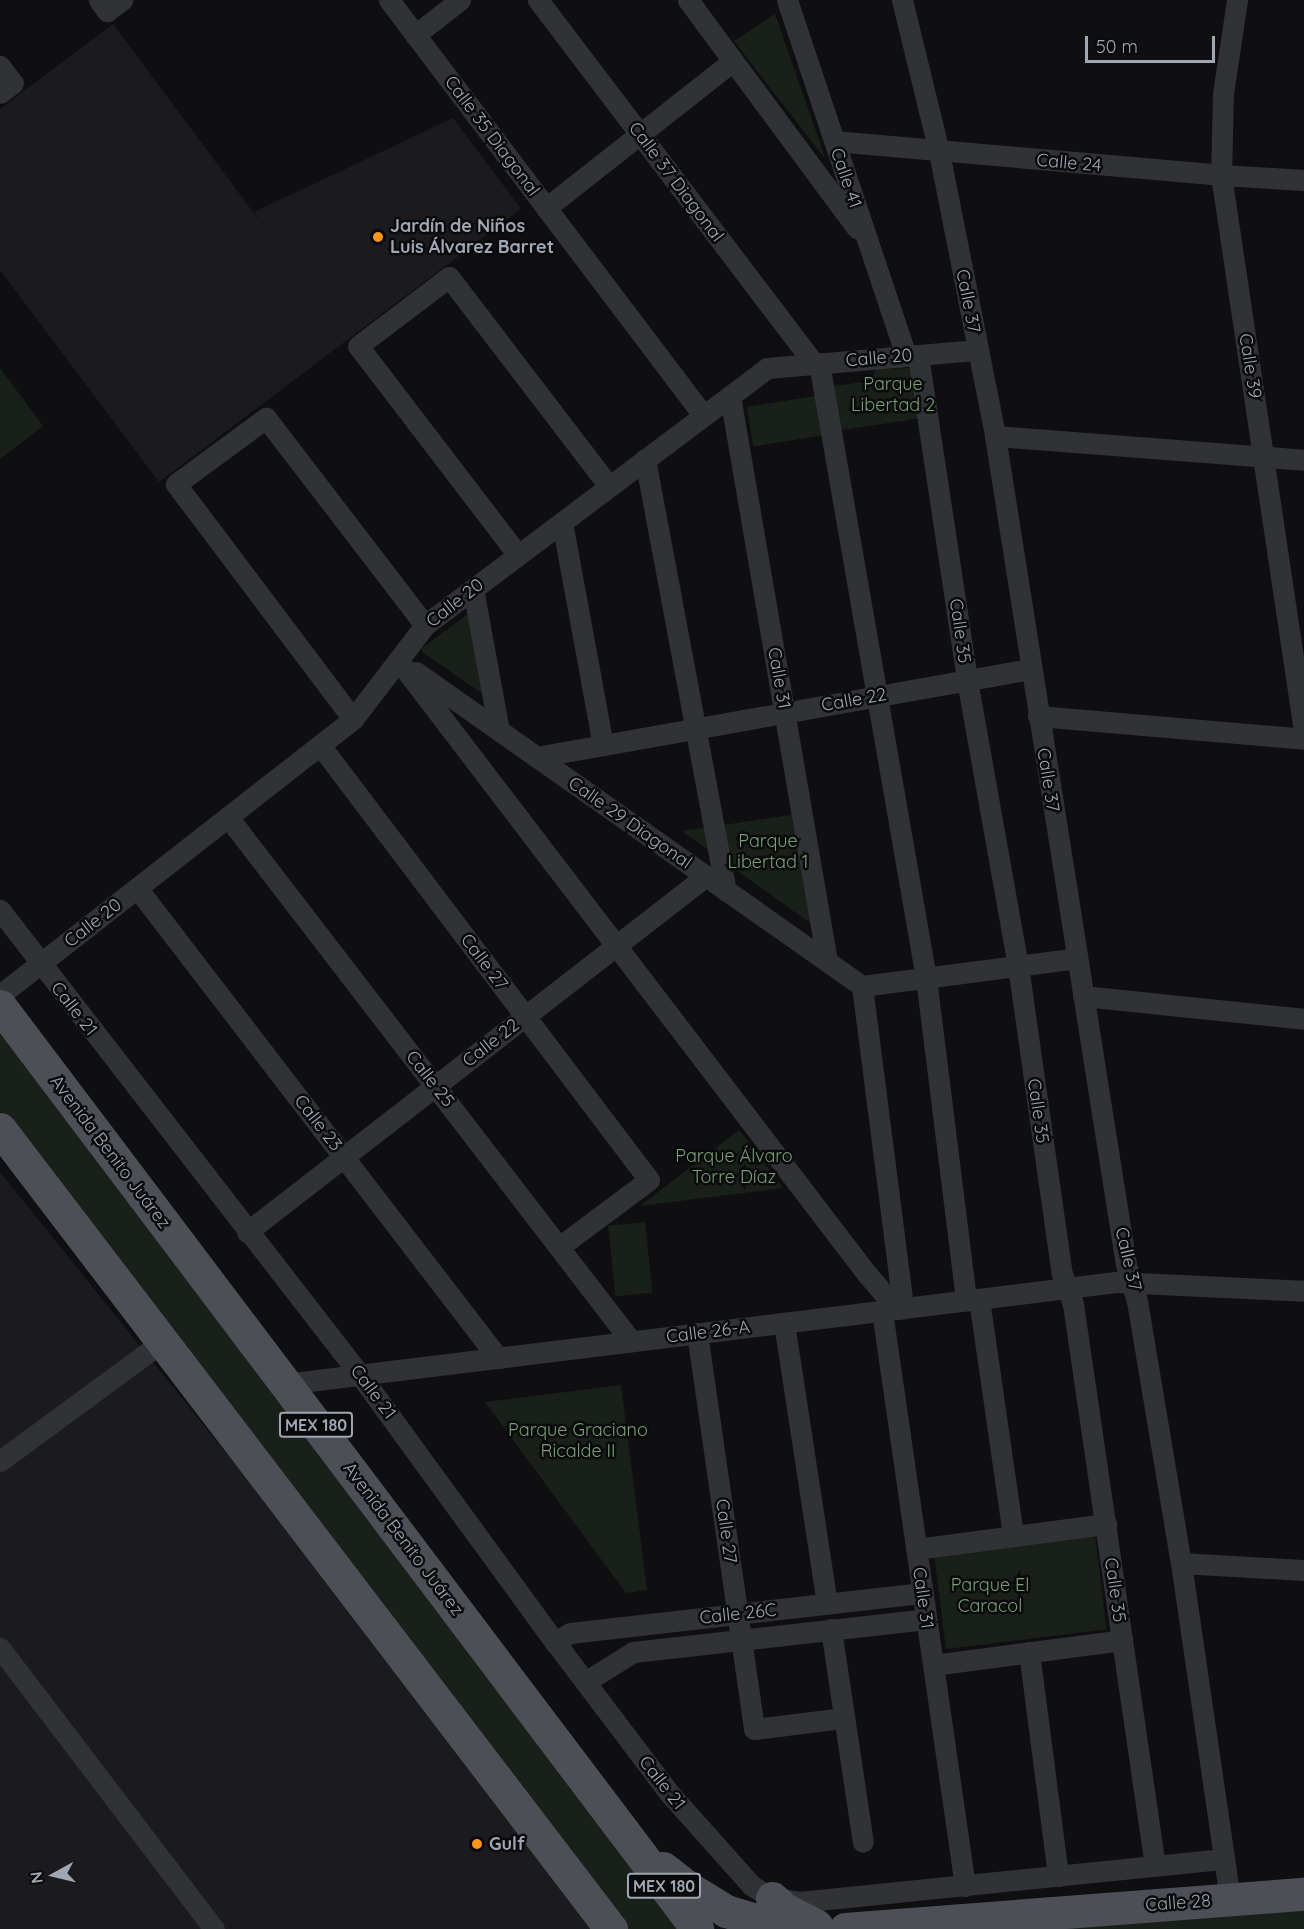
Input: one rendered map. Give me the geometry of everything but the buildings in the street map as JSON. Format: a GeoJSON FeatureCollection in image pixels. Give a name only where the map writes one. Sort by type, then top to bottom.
{"type":"FeatureCollection","features":[{"type":"Feature","properties":{"kind":"main road","name":"Avenida Benito Juárez"},"geometry":{"type":"LineString","coordinates":[[0,1006],[697,1929]]}},
{"type":"Feature","properties":{"kind":"main road"},"geometry":{"type":"LineString","coordinates":[[0,1129],[608,1929]]}},
{"type":"Feature","properties":{"kind":"main road"},"geometry":{"type":"LineString","coordinates":[[632,1843],[687,1887],[726,1911],[773,1925],[814,1929]]}},
{"type":"Feature","properties":{"kind":"main road","name":"Calle 28"},"geometry":{"type":"LineString","coordinates":[[1052,1911],[1304,1894]]}},
{"type":"Feature","properties":{"kind":"main road"},"geometry":{"type":"LineString","coordinates":[[772,1898],[786,1910],[826,1929]]}},
{"type":"Feature","properties":{"kind":"main road"},"geometry":{"type":"LineString","coordinates":[[845,1929],[1052,1911]]}},
{"type":"Feature","properties":{"kind":"main road"},"geometry":{"type":"LineString","coordinates":[[995,1929],[1052,1911]]}},
{"type":"Feature","properties":{"kind":"street","name":"Calle 35 Diagonal"},"geometry":{"type":"LineString","coordinates":[[389,0],[703,416]]}},
{"type":"Feature","properties":{"kind":"street"},"geometry":{"type":"LineString","coordinates":[[415,35],[460,0]]}},
{"type":"Feature","properties":{"kind":"street","name":"Calle 37 Diagonal"},"geometry":{"type":"LineString","coordinates":[[538,0],[816,363]]}},
{"type":"Feature","properties":{"kind":"street"},"geometry":{"type":"LineString","coordinates":[[688,0],[868,243]]}},
{"type":"Feature","properties":{"kind":"street","name":"Calle 41"},"geometry":{"type":"LineString","coordinates":[[787,0],[868,243],[912,356]]}},
{"type":"Feature","properties":{"kind":"street","name":"Calle 37"},"geometry":{"type":"LineString","coordinates":[[902,0],[939,152],[995,436],[1030,669],[1126,1264],[1137,1301],[1181,1563],[1230,1899]]}},
{"type":"Feature","properties":{"kind":"street","name":"Calle 39"},"geometry":{"type":"LineString","coordinates":[[1237,0],[1223,94],[1221,175],[1304,730]]}},
{"type":"Feature","properties":{"kind":"street"},"geometry":{"type":"LineString","coordinates":[[546,208],[733,61]]}},
{"type":"Feature","properties":{"kind":"street"},"geometry":{"type":"LineString","coordinates":[[0,66],[7,88]]}},
{"type":"Feature","properties":{"kind":"street","name":"Calle 24"},"geometry":{"type":"LineString","coordinates":[[834,141],[939,152],[1304,180]]}},
{"type":"Feature","properties":{"kind":"street"},"geometry":{"type":"LineString","coordinates":[[518,555],[358,346],[449,277],[609,486]]}},
{"type":"Feature","properties":{"kind":"street","name":"Calle 20"},"geometry":{"type":"LineString","coordinates":[[0,995],[353,719],[424,625],[767,368],[978,350]]}},
{"type":"Feature","properties":{"kind":"street","name":"Calle 35"},"geometry":{"type":"LineString","coordinates":[[912,356],[1018,966],[1065,1281],[1074,1304],[1155,1866]]}},
{"type":"Feature","properties":{"kind":"street"},"geometry":{"type":"LineString","coordinates":[[816,363],[926,978],[972,1300],[1013,1536]]}},
{"type":"Feature","properties":{"kind":"street","name":"Calle 31"},"geometry":{"type":"LineString","coordinates":[[730,396],[827,961]]}},
{"type":"Feature","properties":{"kind":"street"},"geometry":{"type":"LineString","coordinates":[[353,719],[176,484],[266,418],[424,625]]}},
{"type":"Feature","properties":{"kind":"street"},"geometry":{"type":"LineString","coordinates":[[995,436],[1264,459],[1304,460]]}},
{"type":"Feature","properties":{"kind":"street"},"geometry":{"type":"LineString","coordinates":[[645,459],[726,890]]}},
{"type":"Feature","properties":{"kind":"street"},"geometry":{"type":"LineString","coordinates":[[562,522],[603,745]]}},
{"type":"Feature","properties":{"kind":"street"},"geometry":{"type":"LineString","coordinates":[[473,589],[499,730]]}},
{"type":"Feature","properties":{"kind":"street"},"geometry":{"type":"LineString","coordinates":[[398,660],[894,1309]]}},
{"type":"Feature","properties":{"kind":"street","name":"Calle 29 Diagonal"},"geometry":{"type":"LineString","coordinates":[[398,660],[862,987]]}},
{"type":"Feature","properties":{"kind":"street","name":"Calle 22"},"geometry":{"type":"LineString","coordinates":[[536,757],[1030,669]]}},
{"type":"Feature","properties":{"kind":"street"},"geometry":{"type":"LineString","coordinates":[[1038,716],[1304,739]]}},
{"type":"Feature","properties":{"kind":"street","name":"Calle 27"},"geometry":{"type":"LineString","coordinates":[[320,745],[649,1180],[559,1247]]}},
{"type":"Feature","properties":{"kind":"street","name":"Calle 25"},"geometry":{"type":"LineString","coordinates":[[228,817],[631,1341]]}},
{"type":"Feature","properties":{"kind":"street","name":"Calle 22"},"geometry":{"type":"LineString","coordinates":[[247,1232],[706,876]]}},
{"type":"Feature","properties":{"kind":"street","name":"Calle 23"},"geometry":{"type":"LineString","coordinates":[[137,888],[498,1358]]}},
{"type":"Feature","properties":{"kind":"street","name":"Calle 21"},"geometry":{"type":"LineString","coordinates":[[0,910],[247,1232],[360,1375],[555,1642],[670,1794],[742,1877],[772,1898]]}},
{"type":"Feature","properties":{"kind":"street"},"geometry":{"type":"LineString","coordinates":[[862,987],[1077,958]]}},
{"type":"Feature","properties":{"kind":"street","name":"Calle 31"},"geometry":{"type":"LineString","coordinates":[[862,987],[916,1549],[965,1886]]}},
{"type":"Feature","properties":{"kind":"street"},"geometry":{"type":"LineString","coordinates":[[1083,996],[1304,1019]]}},
{"type":"Feature","properties":{"kind":"street","name":"Calle 26-A"},"geometry":{"type":"LineString","coordinates":[[285,1384],[972,1300],[1065,1281],[1132,1283]]}},
{"type":"Feature","properties":{"kind":"street"},"geometry":{"type":"LineString","coordinates":[[1132,1283],[1304,1291]]}},
{"type":"Feature","properties":{"kind":"street"},"geometry":{"type":"LineString","coordinates":[[784,1323],[827,1604]]}},
{"type":"Feature","properties":{"kind":"street","name":"Calle 27"},"geometry":{"type":"LineString","coordinates":[[697,1333],[754,1729],[844,1718]]}},
{"type":"Feature","properties":{"kind":"street"},"geometry":{"type":"LineString","coordinates":[[0,1461],[162,1342]]}},
{"type":"Feature","properties":{"kind":"street"},"geometry":{"type":"LineString","coordinates":[[916,1549],[1106,1524]]}},
{"type":"Feature","properties":{"kind":"street"},"geometry":{"type":"LineString","coordinates":[[1181,1563],[1304,1570]]}},
{"type":"Feature","properties":{"kind":"street","name":"Calle 26C"},"geometry":{"type":"LineString","coordinates":[[555,1642],[570,1633],[923,1593]]}},
{"type":"Feature","properties":{"kind":"street","name":"Calle 26C"},"geometry":{"type":"LineString","coordinates":[[585,1682],[633,1652],[926,1619]]}},
{"type":"Feature","properties":{"kind":"street"},"geometry":{"type":"LineString","coordinates":[[831,1629],[863,1842]]}},
{"type":"Feature","properties":{"kind":"street"},"geometry":{"type":"LineString","coordinates":[[933,1665],[1122,1640]]}},
{"type":"Feature","properties":{"kind":"street"},"geometry":{"type":"LineString","coordinates":[[0,1648],[214,1929]]}},
{"type":"Feature","properties":{"kind":"street"},"geometry":{"type":"LineString","coordinates":[[1029,1652],[1058,1876]]}},
{"type":"Feature","properties":{"kind":"street"},"geometry":{"type":"LineString","coordinates":[[772,1898],[784,1902],[814,1902],[1224,1859]]}},
{"type":"Feature","properties":{"kind":"shaded area"},"geometry":{"type":"Polygon","coordinates":[[[113,24],[268,232],[254,212],[453,118],[521,209],[159,482],[0,270],[0,109],[113,24]]]}},
{"type":"Feature","properties":{"kind":"shaded area"},"geometry":{"type":"Polygon","coordinates":[[[0,1172],[545,1849],[609,1929],[0,1929],[0,1172]]]}},
{"type":"Feature","properties":{"kind":"green space"},"geometry":{"type":"Polygon","coordinates":[[[775,14],[826,160],[734,41],[775,14]]]}},
{"type":"Feature","properties":{"kind":"green space"},"geometry":{"type":"Polygon","coordinates":[[[0,368],[43,426],[0,459],[0,368]]]}},
{"type":"Feature","properties":{"kind":"green space","name":"Parque Libertad 2"},"geometry":{"type":"Polygon","coordinates":[[[916,368],[923,418],[841,430],[833,386],[871,381],[876,369],[916,368]]]}},
{"type":"Feature","properties":{"kind":"green space"},"geometry":{"type":"Polygon","coordinates":[[[822,395],[828,435],[753,446],[747,407],[822,395]]]}},
{"type":"Feature","properties":{"kind":"green space"},"geometry":{"type":"Polygon","coordinates":[[[476,608],[493,701],[422,652],[422,648],[476,608]]]}},
{"type":"Feature","properties":{"kind":"green space","name":"Parque Libertad 1"},"geometry":{"type":"Polygon","coordinates":[[[797,814],[817,928],[682,831],[797,814]]]}},
{"type":"Feature","properties":{"kind":"green space"},"geometry":{"type":"Polygon","coordinates":[[[0,1025],[687,1929],[627,1929],[0,1111],[0,1025]]]}},
{"type":"Feature","properties":{"kind":"green space","name":"Parque Álvaro Torre Díaz"},"geometry":{"type":"Polygon","coordinates":[[[739,1130],[783,1188],[640,1206],[739,1130]]]}},
{"type":"Feature","properties":{"kind":"green space"},"geometry":{"type":"Polygon","coordinates":[[[645,1222],[652,1293],[616,1296],[608,1226],[645,1222]]]}},
{"type":"Feature","properties":{"kind":"green space","name":"Parque Graciano Ricalde II"},"geometry":{"type":"Polygon","coordinates":[[[621,1385],[647,1590],[626,1593],[485,1402],[621,1385]]]}},
{"type":"Feature","properties":{"kind":"green space","name":"Parque El Caracol"},"geometry":{"type":"Polygon","coordinates":[[[1095,1535],[1107,1629],[946,1649],[934,1555],[1095,1535]]]}},
{"type":"Feature","properties":{"kind":"green space"},"geometry":{"type":"Polygon","coordinates":[[[1304,1905],[1304,1929],[1035,1929],[1304,1905]]]}},
{"type":"Feature","properties":{"kind":"place","name":"Jardín de Niños Luis Álvarez Barret"},"geometry":{"type":"Point","coordinates":[378,237]}},
{"type":"Feature","properties":{"kind":"place","name":"Gulf"},"geometry":{"type":"Point","coordinates":[477,1844]}}]}
